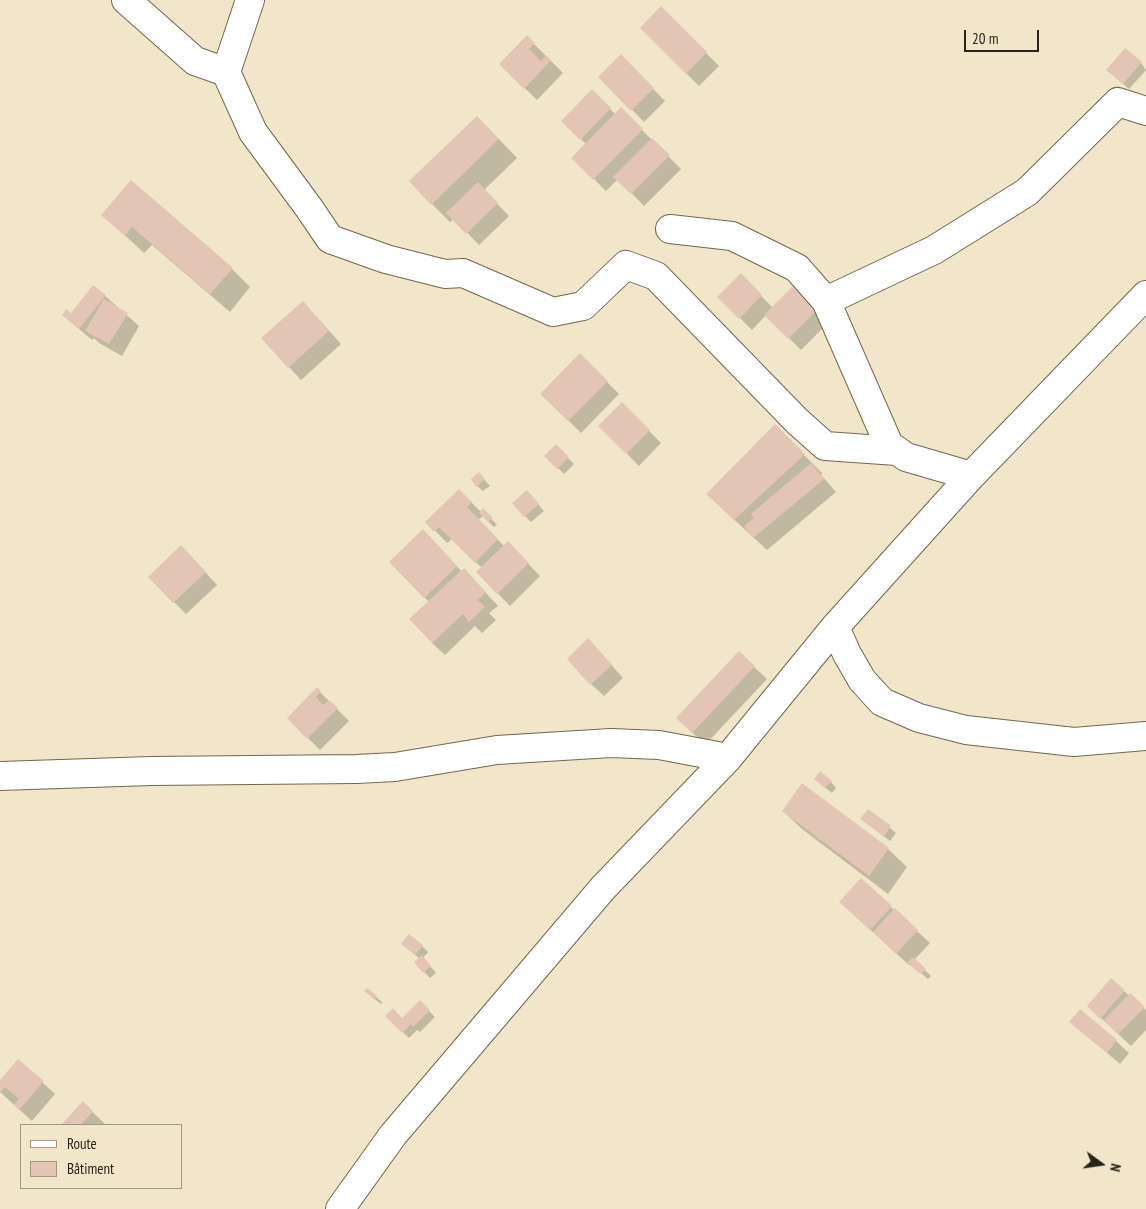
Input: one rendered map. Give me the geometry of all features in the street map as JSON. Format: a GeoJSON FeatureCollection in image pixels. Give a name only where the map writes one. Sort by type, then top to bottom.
{"type":"FeatureCollection","features":[{"type":"Feature","properties":{"kind":"street"},"geometry":{"type":"LineString","coordinates":[[126,0],[195,61],[226,72]]}},
{"type":"Feature","properties":{"kind":"street"},"geometry":{"type":"LineString","coordinates":[[250,0],[226,72],[253,132],[330,239],[386,259],[445,274],[463,274],[553,312],[583,306],[626,266],[656,276],[797,421],[825,446],[897,451]]}},
{"type":"Feature","properties":{"kind":"street"},"geometry":{"type":"LineString","coordinates":[[826,301],[934,250],[1027,192],[1118,102],[1146,111]]}},
{"type":"Feature","properties":{"kind":"street"},"geometry":{"type":"LineString","coordinates":[[670,229],[732,236],[797,268],[826,301],[889,445],[906,457],[971,476]]}},
{"type":"Feature","properties":{"kind":"street"},"geometry":{"type":"LineString","coordinates":[[340,1209],[393,1135],[603,888],[728,758],[836,627],[971,476],[1146,295]]}},
{"type":"Feature","properties":{"kind":"street"},"geometry":{"type":"LineString","coordinates":[[836,627],[847,654],[862,680],[882,702],[918,718],[966,730],[1074,742],[1146,736]]}},
{"type":"Feature","properties":{"kind":"street"},"geometry":{"type":"LineString","coordinates":[[0,776],[151,771],[395,767],[497,750],[611,744],[659,745],[728,758]]}},
{"type":"Feature","properties":{"kind":"building"},"geometry":{"type":"Polygon","coordinates":[[[661,6],[707,52],[686,74],[640,28],[661,6]]]}},
{"type":"Feature","properties":{"kind":"building"},"geometry":{"type":"Polygon","coordinates":[[[527,35],[535,43],[529,49],[541,61],[546,55],[551,60],[524,89],[499,64],[527,35]]]}},
{"type":"Feature","properties":{"kind":"building"},"geometry":{"type":"Polygon","coordinates":[[[1125,48],[1142,62],[1123,84],[1106,70],[1125,48]]]}},
{"type":"Feature","properties":{"kind":"building"},"geometry":{"type":"Polygon","coordinates":[[[621,54],[654,88],[631,111],[598,77],[621,54]]]}},
{"type":"Feature","properties":{"kind":"building"},"geometry":{"type":"Polygon","coordinates":[[[592,89],[611,108],[580,140],[561,121],[592,89]]]}},
{"type":"Feature","properties":{"kind":"building"},"geometry":{"type":"Polygon","coordinates":[[[621,107],[643,129],[593,180],[571,158],[621,107]]]}},
{"type":"Feature","properties":{"kind":"building"},"geometry":{"type":"Polygon","coordinates":[[[477,116],[499,139],[431,205],[409,181],[477,116]]]}},
{"type":"Feature","properties":{"kind":"building"},"geometry":{"type":"Polygon","coordinates":[[[652,138],[670,155],[631,194],[613,177],[652,138]]]}},
{"type":"Feature","properties":{"kind":"building"},"geometry":{"type":"Polygon","coordinates":[[[131,180],[233,268],[210,294],[132,227],[125,236],[101,215],[131,180]]]}},
{"type":"Feature","properties":{"kind":"building"},"geometry":{"type":"Polygon","coordinates":[[[478,182],[498,203],[466,234],[446,213],[478,182]]]}},
{"type":"Feature","properties":{"kind":"building"},"geometry":{"type":"Polygon","coordinates":[[[741,273],[762,295],[739,319],[717,297],[741,273]]]}},
{"type":"Feature","properties":{"kind":"building"},"geometry":{"type":"Polygon","coordinates":[[[802,277],[826,301],[788,339],[764,315],[802,277]]]}},
{"type":"Feature","properties":{"kind":"building"},"geometry":{"type":"Polygon","coordinates":[[[93,285],[106,295],[79,329],[62,315],[66,309],[71,313],[93,285]]]}},
{"type":"Feature","properties":{"kind":"building"},"geometry":{"type":"Polygon","coordinates":[[[104,299],[128,313],[109,344],[85,331],[104,299]]]}},
{"type":"Feature","properties":{"kind":"building"},"geometry":{"type":"Polygon","coordinates":[[[303,301],[329,331],[288,368],[261,338],[303,301]]]}},
{"type":"Feature","properties":{"kind":"building"},"geometry":{"type":"Polygon","coordinates":[[[580,353],[608,381],[568,421],[540,394],[580,353]]]}},
{"type":"Feature","properties":{"kind":"building"},"geometry":{"type":"Polygon","coordinates":[[[622,402],[650,430],[626,454],[598,426],[622,402]]]}},
{"type":"Feature","properties":{"kind":"building"},"geometry":{"type":"Polygon","coordinates":[[[775,424],[805,454],[734,520],[706,494],[775,424]]]}},
{"type":"Feature","properties":{"kind":"building"},"geometry":{"type":"Polygon","coordinates":[[[556,444],[569,457],[557,469],[544,456],[556,444]]]}},
{"type":"Feature","properties":{"kind":"building"},"geometry":{"type":"Polygon","coordinates":[[[811,463],[824,479],[753,538],[744,526],[754,518],[751,514],[811,463]]]}},
{"type":"Feature","properties":{"kind":"building"},"geometry":{"type":"Polygon","coordinates":[[[479,472],[485,479],[476,487],[471,479],[479,472]]]}},
{"type":"Feature","properties":{"kind":"building"},"geometry":{"type":"Polygon","coordinates":[[[459,489],[472,502],[467,507],[498,539],[475,563],[439,527],[434,532],[425,522],[459,489]]]}},
{"type":"Feature","properties":{"kind":"building"},"geometry":{"type":"Polygon","coordinates":[[[527,490],[539,504],[524,517],[512,503],[527,490]]]}},
{"type":"Feature","properties":{"kind":"building"},"geometry":{"type":"Polygon","coordinates":[[[483,508],[493,518],[488,522],[479,513],[483,508]]]}},
{"type":"Feature","properties":{"kind":"building"},"geometry":{"type":"Polygon","coordinates":[[[423,529],[457,566],[424,598],[389,562],[423,529]]]}},
{"type":"Feature","properties":{"kind":"building"},"geometry":{"type":"Polygon","coordinates":[[[508,541],[529,563],[497,594],[476,572],[508,541]]]}},
{"type":"Feature","properties":{"kind":"building"},"geometry":{"type":"Polygon","coordinates":[[[181,545],[206,572],[173,603],[148,577],[181,545]]]}},
{"type":"Feature","properties":{"kind":"building"},"geometry":{"type":"Polygon","coordinates":[[[464,568],[486,592],[478,600],[485,607],[469,622],[463,614],[432,643],[409,619],[464,568]]]}},
{"type":"Feature","properties":{"kind":"building"},"geometry":{"type":"Polygon","coordinates":[[[588,638],[612,665],[590,685],[567,659],[588,638]]]}},
{"type":"Feature","properties":{"kind":"building"},"geometry":{"type":"Polygon","coordinates":[[[739,651],[755,666],[692,733],[676,718],[739,651]]]}},
{"type":"Feature","properties":{"kind":"building"},"geometry":{"type":"Polygon","coordinates":[[[317,687],[321,691],[316,697],[323,705],[329,700],[338,708],[307,739],[287,718],[317,687]]]}},
{"type":"Feature","properties":{"kind":"building"},"geometry":{"type":"Polygon","coordinates":[[[820,771],[832,781],[825,788],[814,779],[820,771]]]}},
{"type":"Feature","properties":{"kind":"building"},"geometry":{"type":"Polygon","coordinates":[[[802,783],[889,848],[869,876],[782,811],[802,783]]]}},
{"type":"Feature","properties":{"kind":"building"},"geometry":{"type":"Polygon","coordinates":[[[868,809],[891,826],[884,836],[860,819],[868,809]]]}},
{"type":"Feature","properties":{"kind":"building"},"geometry":{"type":"Polygon","coordinates":[[[861,878],[892,906],[870,930],[839,902],[861,878]]]}},
{"type":"Feature","properties":{"kind":"building"},"geometry":{"type":"Polygon","coordinates":[[[895,908],[918,930],[896,954],[873,932],[895,908]]]}},
{"type":"Feature","properties":{"kind":"building"},"geometry":{"type":"Polygon","coordinates":[[[409,934],[423,945],[415,955],[401,944],[409,934]]]}},
{"type":"Feature","properties":{"kind":"building"},"geometry":{"type":"Polygon","coordinates":[[[422,955],[431,966],[423,973],[414,962],[422,955]]]}},
{"type":"Feature","properties":{"kind":"building"},"geometry":{"type":"Polygon","coordinates":[[[913,957],[926,969],[921,974],[907,963],[913,957]]]}},
{"type":"Feature","properties":{"kind":"building"},"geometry":{"type":"Polygon","coordinates":[[[1111,978],[1125,990],[1100,1019],[1087,1006],[1111,978]]]}},
{"type":"Feature","properties":{"kind":"building"},"geometry":{"type":"Polygon","coordinates":[[[367,988],[377,996],[374,999],[364,991],[367,988]]]}},
{"type":"Feature","properties":{"kind":"building"},"geometry":{"type":"Polygon","coordinates":[[[1130,993],[1145,1007],[1118,1034],[1104,1020],[1130,993]]]}},
{"type":"Feature","properties":{"kind":"building"},"geometry":{"type":"Polygon","coordinates":[[[420,1000],[430,1010],[413,1027],[411,1024],[402,1033],[385,1016],[393,1008],[402,1018],[420,1000]]]}},
{"type":"Feature","properties":{"kind":"building"},"geometry":{"type":"Polygon","coordinates":[[[1080,1009],[1117,1040],[1107,1053],[1069,1022],[1080,1009]]]}},
{"type":"Feature","properties":{"kind":"building"},"geometry":{"type":"Polygon","coordinates":[[[18,1059],[44,1081],[19,1110],[14,1105],[19,1099],[5,1087],[0,1093],[0,1080],[18,1059]]]}},
{"type":"Feature","properties":{"kind":"building"},"geometry":{"type":"Polygon","coordinates":[[[83,1101],[93,1111],[82,1124],[62,1124],[83,1101]]]}}]}
